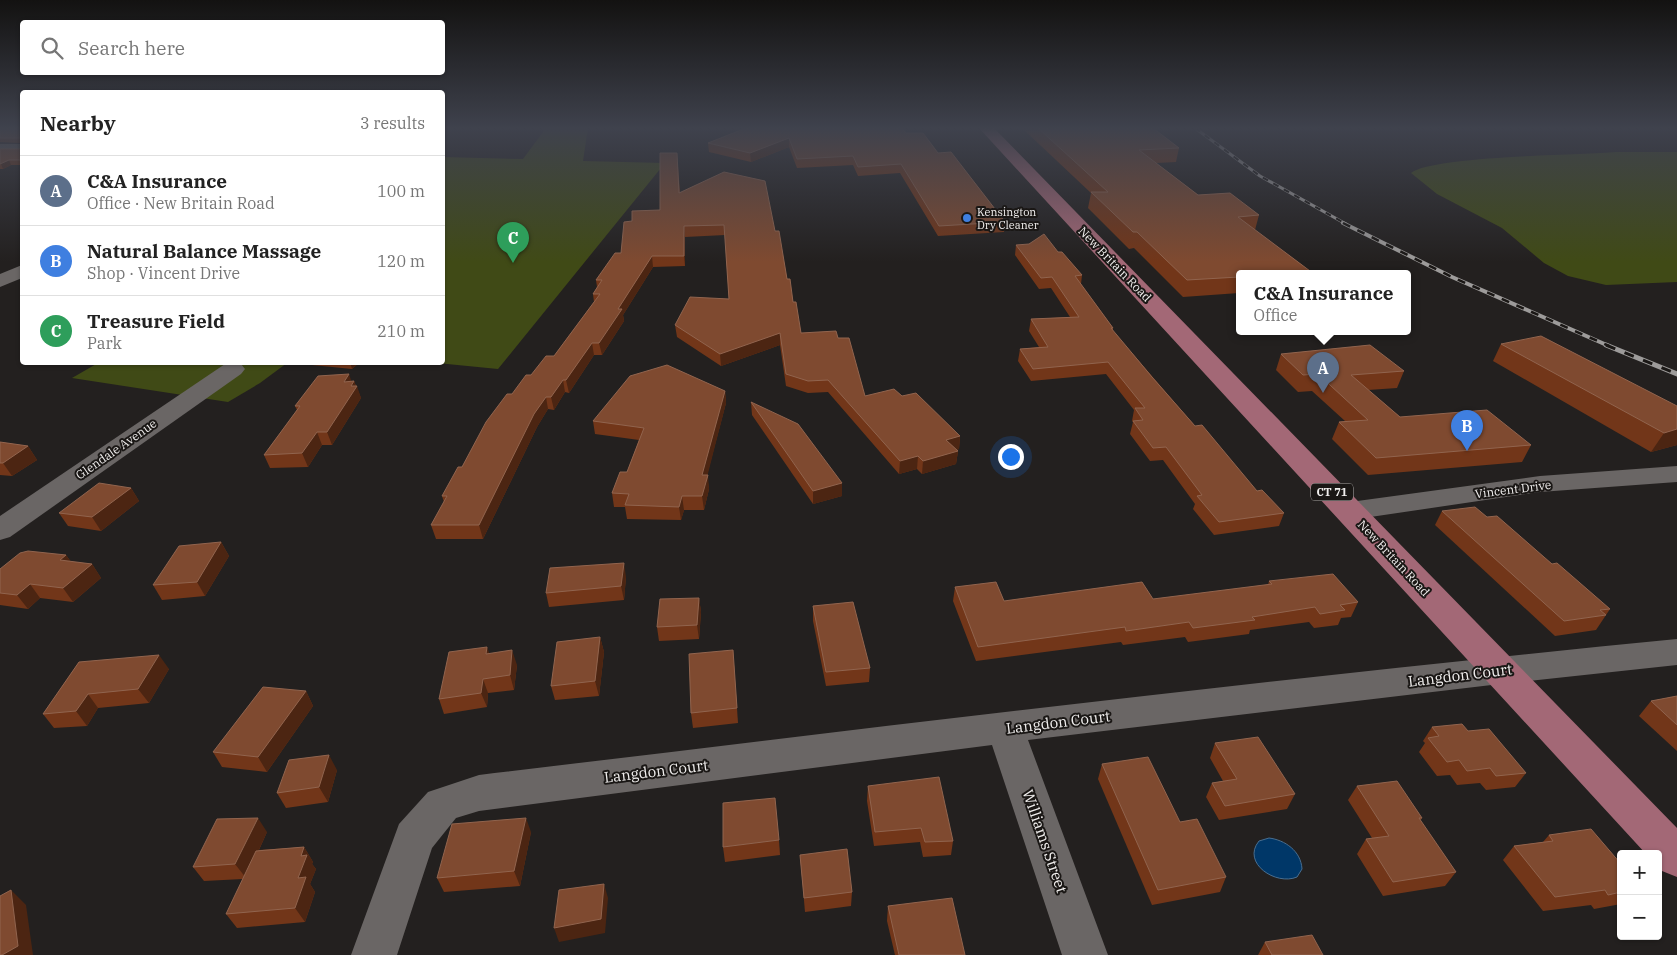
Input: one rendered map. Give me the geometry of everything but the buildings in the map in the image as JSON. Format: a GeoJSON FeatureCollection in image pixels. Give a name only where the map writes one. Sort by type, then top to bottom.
{"type":"FeatureCollection","features":[{"type":"Feature","properties":{"kind":"main road","name":"New Britain Road"},"geometry":{"type":"LineString","coordinates":[[1028,173],[1677,857]]}},
{"type":"Feature","properties":{"kind":"street"},"geometry":{"type":"LineString","coordinates":[[0,281],[20,272]]}},
{"type":"Feature","properties":{"kind":"street","name":"Glendale Avenue"},"geometry":{"type":"LineString","coordinates":[[0,530],[233,369]]}},
{"type":"Feature","properties":{"kind":"street","name":"Vincent Drive"},"geometry":{"type":"LineString","coordinates":[[1350,511],[1532,485],[1677,474]]}},
{"type":"Feature","properties":{"kind":"street","name":"Langdon Court"},"geometry":{"type":"LineString","coordinates":[[374,955],[414,838],[442,805],[479,793],[1005,728],[1500,670],[1677,652]]}},
{"type":"Feature","properties":{"kind":"street","name":"Williams Street"},"geometry":{"type":"LineString","coordinates":[[1005,728],[1085,955]]}},
{"type":"Feature","properties":{"kind":"green space"},"geometry":{"type":"Polygon","coordinates":[[[445,173],[657,173],[498,369],[445,364],[445,173]]]}},
{"type":"Feature","properties":{"kind":"green space"},"geometry":{"type":"Polygon","coordinates":[[[1411,173],[1677,173],[1677,282],[1606,285],[1568,276],[1544,263],[1502,228],[1437,194],[1411,173]]]}},
{"type":"Feature","properties":{"kind":"green space"},"geometry":{"type":"Polygon","coordinates":[[[95,365],[284,365],[260,383],[228,402],[72,378],[95,365]]]}},
{"type":"Feature","properties":{"kind":"water"},"geometry":{"type":"Polygon","coordinates":[[[1269,838],[1286,844],[1299,857],[1302,869],[1297,877],[1289,879],[1280,878],[1263,871],[1254,857],[1255,849],[1259,841],[1269,838]]]}},
{"type":"Feature","properties":{"kind":"railway"},"geometry":{"type":"LineString","coordinates":[[1255,173],[1346,224]]}},
{"type":"Feature","properties":{"kind":"railway"},"geometry":{"type":"LineString","coordinates":[[1343,223],[1452,277],[1609,346]]}},
{"type":"Feature","properties":{"kind":"railway"},"geometry":{"type":"LineString","coordinates":[[1606,345],[1677,374]]}},
{"type":"Feature","properties":{"kind":"place","name":"Kensington Dry Cleaner"},"geometry":{"type":"Point","coordinates":[967,218]}},
{"type":"Feature","properties":{"kind":"place","name":"Treasure Field"},"geometry":{"type":"Point","coordinates":[513,263]}},
{"type":"Feature","properties":{"kind":"place","name":"C&A Insurance"},"geometry":{"type":"Point","coordinates":[1323,393]}},
{"type":"Feature","properties":{"kind":"place","name":"Natural Balance Massage"},"geometry":{"type":"Point","coordinates":[1467,451]}}]}
